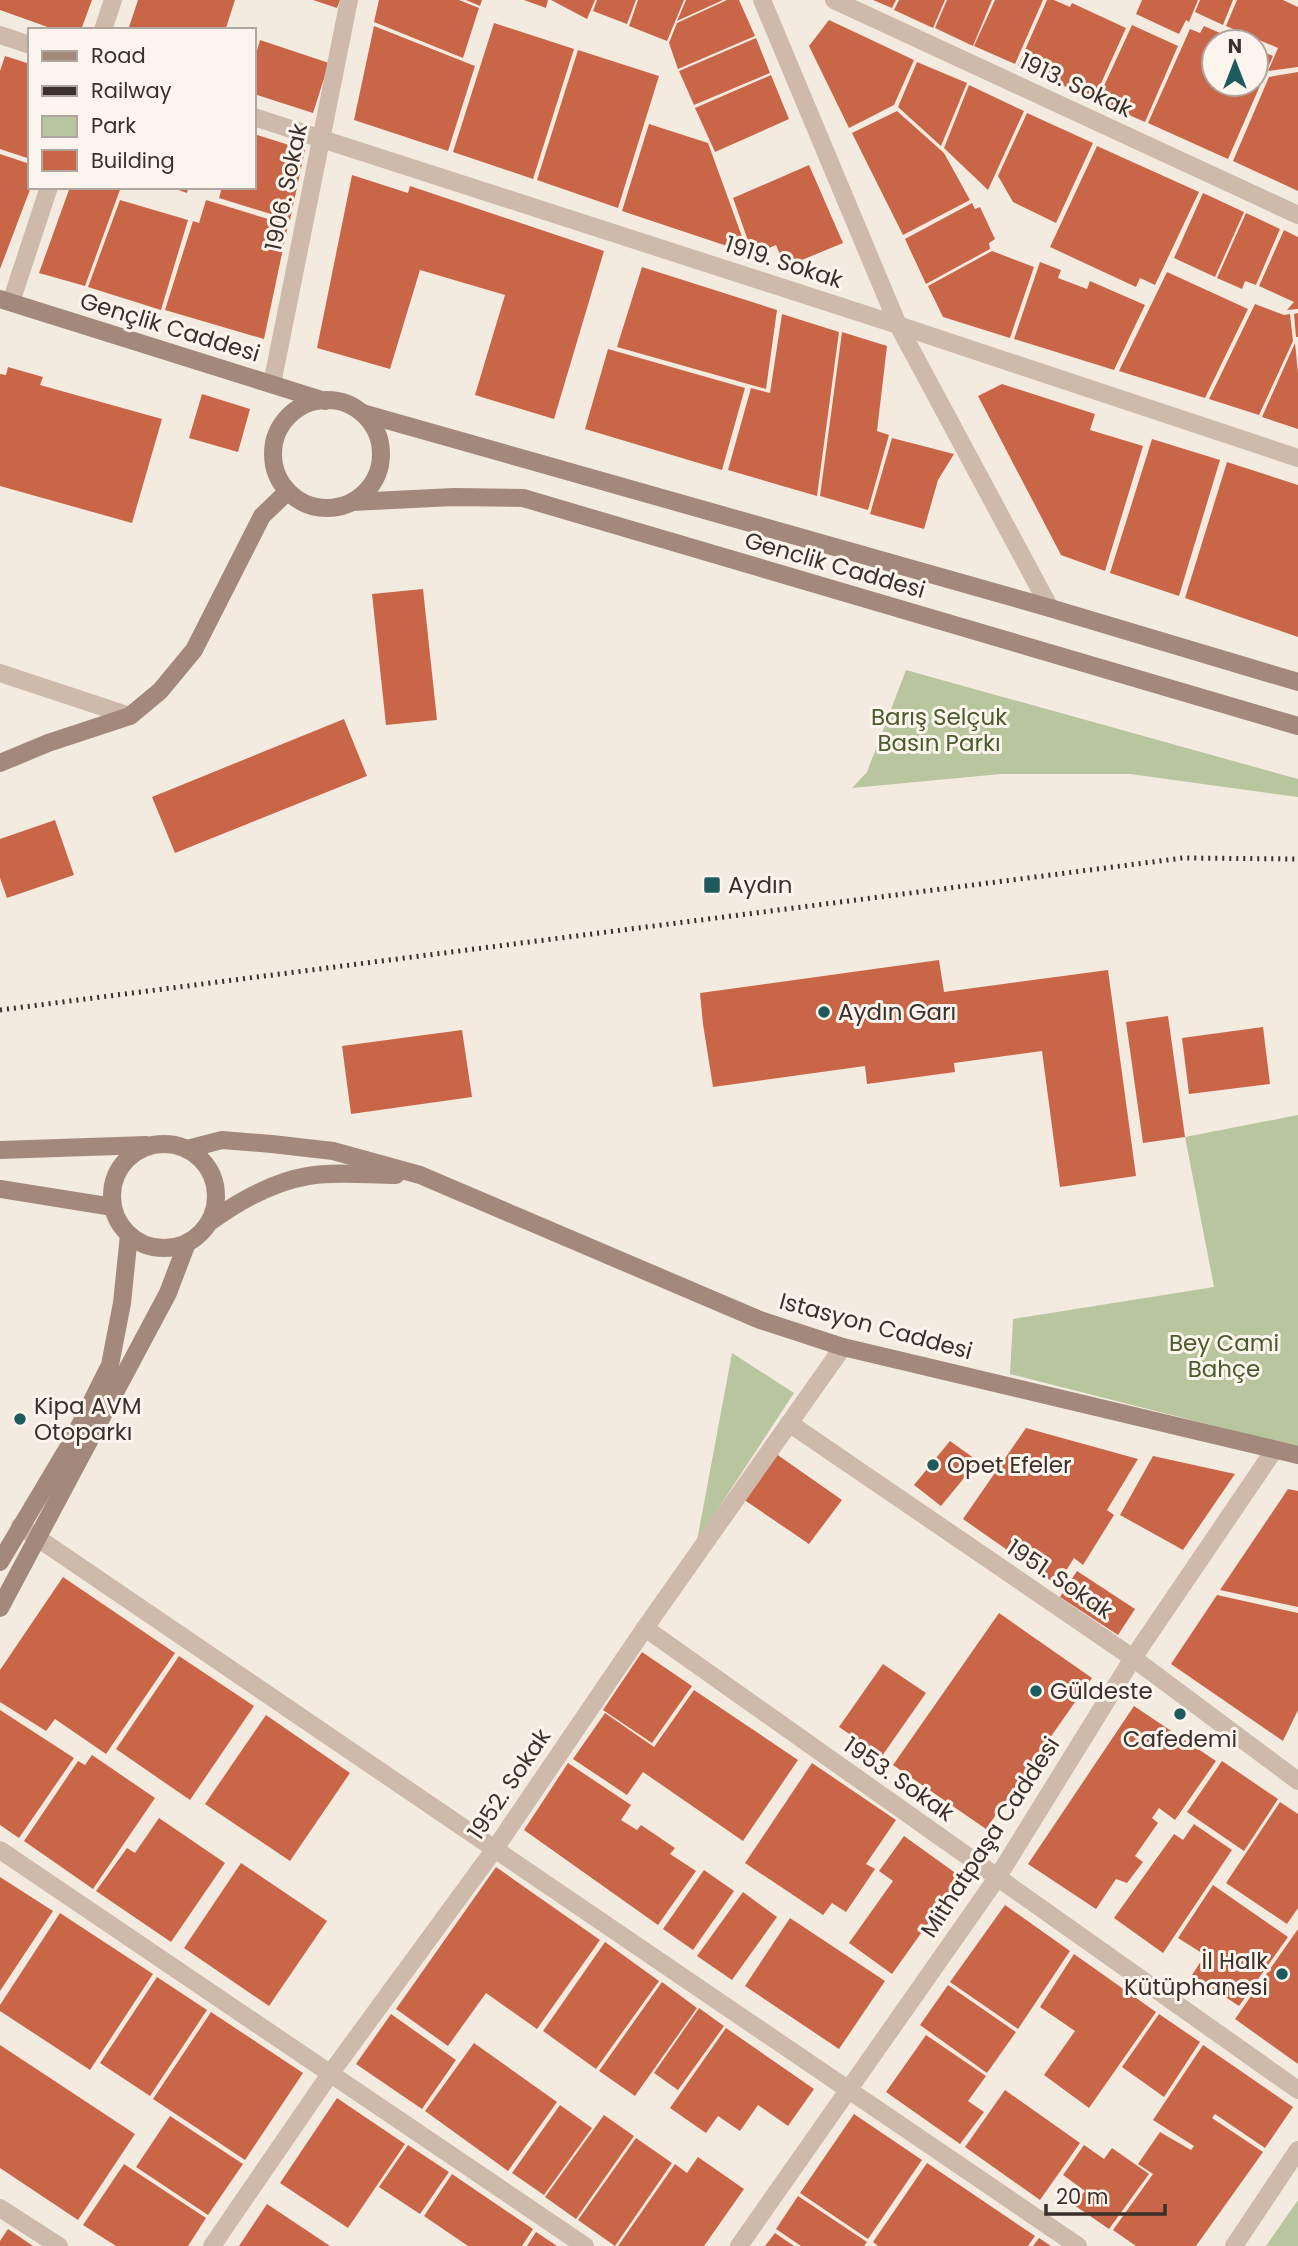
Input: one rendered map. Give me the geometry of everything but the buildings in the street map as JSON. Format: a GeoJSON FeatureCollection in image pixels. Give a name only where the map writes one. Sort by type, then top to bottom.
{"type":"FeatureCollection","features":[{"type":"Feature","properties":{"kind":"street"},"geometry":{"type":"LineString","coordinates":[[104,28],[113,0]]}},
{"type":"Feature","properties":{"kind":"street","name":"1906. Sokak"},"geometry":{"type":"LineString","coordinates":[[272,384],[349,0]]}},
{"type":"Feature","properties":{"kind":"street"},"geometry":{"type":"LineString","coordinates":[[762,0],[898,325],[1051,608]]}},
{"type":"Feature","properties":{"kind":"street","name":"1913. Sokak"},"geometry":{"type":"LineString","coordinates":[[834,0],[1298,215]]}},
{"type":"Feature","properties":{"kind":"street"},"geometry":{"type":"LineString","coordinates":[[0,35],[28,44]]}},
{"type":"Feature","properties":{"kind":"street","name":"1919. Sokak"},"geometry":{"type":"LineString","coordinates":[[256,118],[898,325],[1298,458]]}},
{"type":"Feature","properties":{"kind":"street"},"geometry":{"type":"LineString","coordinates":[[5,300],[48,189]]}},
{"type":"Feature","properties":{"kind":"street","name":"Gençlik Caddesi"},"geometry":{"type":"LineString","coordinates":[[5,300],[325,401]]}},
{"type":"Feature","properties":{"kind":"street"},"geometry":{"type":"LineString","coordinates":[[325,401],[343,403],[362,413],[379,440],[380,462],[373,482],[366,492],[352,502],[336,508],[318,508],[301,502],[287,492],[277,477],[273,460],[274,443],[281,426],[292,413],[307,404],[325,401]]}},
{"type":"Feature","properties":{"kind":"street","name":"Genclik Caddesi"},"geometry":{"type":"LineString","coordinates":[[362,413],[1051,608],[1298,682]]}},
{"type":"Feature","properties":{"kind":"street"},"geometry":{"type":"LineString","coordinates":[[0,763],[48,743],[130,716],[160,691],[194,650],[262,516],[287,492]]}},
{"type":"Feature","properties":{"kind":"street","name":"Genclik Caddesi"},"geometry":{"type":"LineString","coordinates":[[352,502],[454,497],[523,498],[1298,726]]}},
{"type":"Feature","properties":{"kind":"street"},"geometry":{"type":"LineString","coordinates":[[0,673],[130,716]]}},
{"type":"Feature","properties":{"kind":"street","name":"Istasyon Caddesi"},"geometry":{"type":"LineString","coordinates":[[187,1149],[222,1140],[272,1144],[333,1151],[421,1175],[760,1320],[843,1347],[1298,1455]]}},
{"type":"Feature","properties":{"kind":"street"},"geometry":{"type":"LineString","coordinates":[[0,1150],[170,1144],[187,1149],[201,1159],[211,1172],[216,1188],[216,1206],[210,1222],[201,1234],[173,1248],[142,1244],[129,1235],[118,1222],[113,1207],[111,1191],[116,1175],[131,1155],[153,1145]]}},
{"type":"Feature","properties":{"kind":"street"},"geometry":{"type":"LineString","coordinates":[[210,1222],[242,1199],[308,1176],[421,1175]]}},
{"type":"Feature","properties":{"kind":"street"},"geometry":{"type":"LineString","coordinates":[[0,1189],[113,1207]]}},
{"type":"Feature","properties":{"kind":"street"},"geometry":{"type":"LineString","coordinates":[[0,1562],[72,1441],[110,1365],[122,1303],[129,1235]]}},
{"type":"Feature","properties":{"kind":"street"},"geometry":{"type":"LineString","coordinates":[[0,1608],[168,1293],[187,1243]]}},
{"type":"Feature","properties":{"kind":"street","name":"1952. Sokak"},"geometry":{"type":"LineString","coordinates":[[212,2246],[331,2074],[494,1850],[645,1628],[843,1347]]}},
{"type":"Feature","properties":{"kind":"street","name":"1951. Sokak"},"geometry":{"type":"LineString","coordinates":[[789,1423],[1133,1658],[1298,1782]]}},
{"type":"Feature","properties":{"kind":"street","name":"Mithatpaşa Caddesi"},"geometry":{"type":"LineString","coordinates":[[738,2246],[997,1878],[1133,1658],[1275,1449]]}},
{"type":"Feature","properties":{"kind":"street"},"geometry":{"type":"LineString","coordinates":[[20,1526],[1078,2246]]}},
{"type":"Feature","properties":{"kind":"street","name":"1953. Sokak"},"geometry":{"type":"LineString","coordinates":[[645,1628],[1298,2090]]}},
{"type":"Feature","properties":{"kind":"street"},"geometry":{"type":"LineString","coordinates":[[0,1850],[585,2246]]}},
{"type":"Feature","properties":{"kind":"street"},"geometry":{"type":"LineString","coordinates":[[1234,2246],[1298,2150]]}},
{"type":"Feature","properties":{"kind":"street"},"geometry":{"type":"LineString","coordinates":[[0,2208],[59,2246]]}},
{"type":"Feature","properties":{"kind":"green space","name":"Barış Selçuk Basın Parkı"},"geometry":{"type":"Polygon","coordinates":[[[906,670],[1298,779],[1298,797],[1130,774],[1001,774],[852,788],[867,772],[906,670]]]}},
{"type":"Feature","properties":{"kind":"green space","name":"Bey Cami Bahçe"},"geometry":{"type":"Polygon","coordinates":[[[1298,1115],[1298,1447],[1010,1374],[1013,1319],[1214,1287],[1185,1137],[1298,1115]]]}},
{"type":"Feature","properties":{"kind":"green space"},"geometry":{"type":"Polygon","coordinates":[[[732,1353],[794,1393],[697,1541],[732,1353]]]}},
{"type":"Feature","properties":{"kind":"green space"},"geometry":{"type":"Polygon","coordinates":[[[1298,2200],[1298,2246],[1266,2246],[1298,2200]]]}},
{"type":"Feature","properties":{"kind":"railway"},"geometry":{"type":"LineString","coordinates":[[0,1010],[1183,858],[1298,859]]}},
{"type":"Feature","properties":{"kind":"place","name":"Aydın"},"geometry":{"type":"Point","coordinates":[712,885]}},
{"type":"Feature","properties":{"kind":"place","name":"Aydın Garı"},"geometry":{"type":"Point","coordinates":[824,1012]}},
{"type":"Feature","properties":{"kind":"place","name":"Kipa AVM Otoparkı"},"geometry":{"type":"Point","coordinates":[20,1419]}},
{"type":"Feature","properties":{"kind":"place","name":"Opet Efeler"},"geometry":{"type":"Point","coordinates":[933,1465]}},
{"type":"Feature","properties":{"kind":"place","name":"Güldeste"},"geometry":{"type":"Point","coordinates":[1036,1691]}},
{"type":"Feature","properties":{"kind":"place","name":"Cafedemi"},"geometry":{"type":"Point","coordinates":[1180,1714]}},
{"type":"Feature","properties":{"kind":"place","name":"İl Halk Kütüphanesi"},"geometry":{"type":"Point","coordinates":[1282,1974]}}]}
